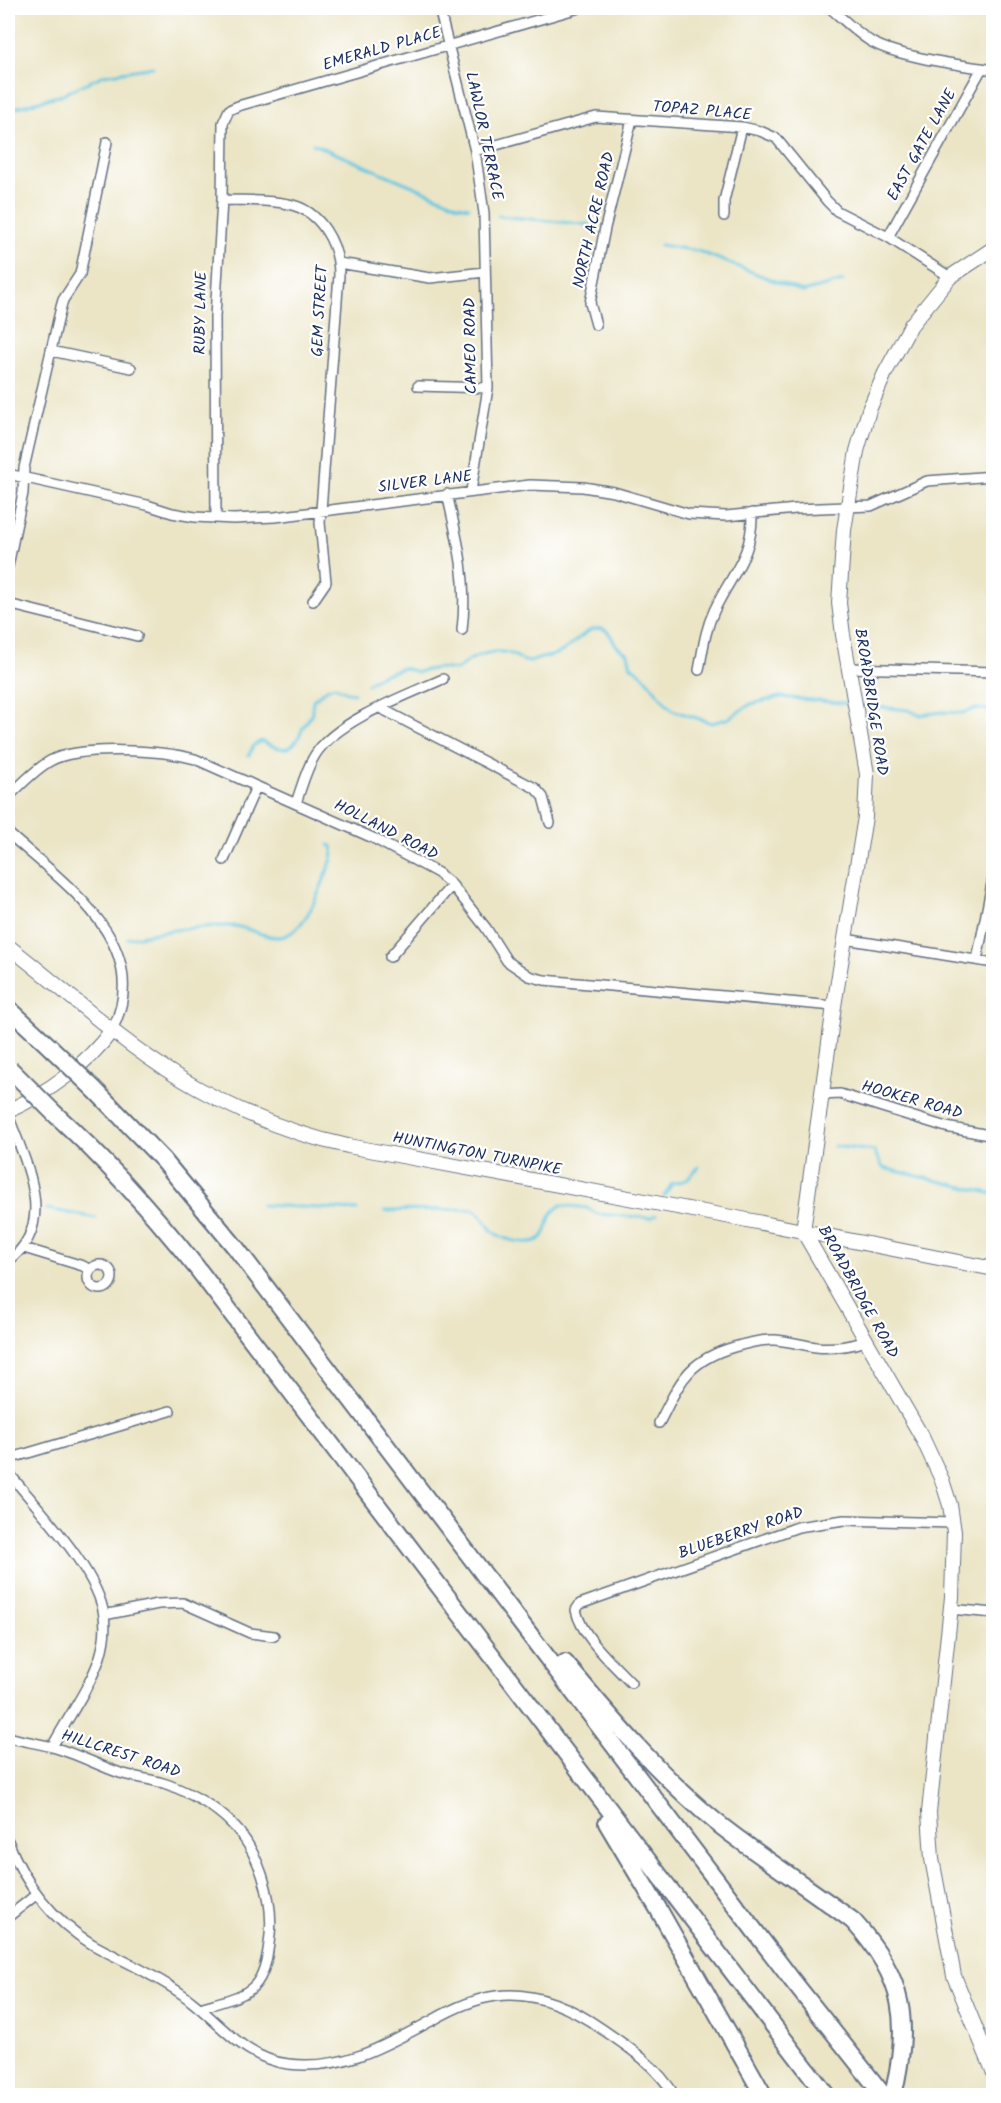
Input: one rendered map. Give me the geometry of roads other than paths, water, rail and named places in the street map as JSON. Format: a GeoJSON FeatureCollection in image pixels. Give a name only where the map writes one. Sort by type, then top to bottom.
{"type":"FeatureCollection","features":[{"type":"Feature","properties":{"kind":"highway"},"geometry":{"type":"LineString","coordinates":[[8,1008],[94,1089],[163,1160],[236,1248],[792,1980],[884,2096]]}},
{"type":"Feature","properties":{"kind":"highway"},"geometry":{"type":"LineString","coordinates":[[9,1068],[117,1175],[197,1268],[827,2096]]}},
{"type":"Feature","properties":{"kind":"highway"},"geometry":{"type":"LineString","coordinates":[[442,1518],[492,1570],[542,1636],[598,1702],[678,1788],[716,1822],[853,1921],[870,1940],[889,1970],[901,2008],[903,2042],[893,2096]]}},
{"type":"Feature","properties":{"kind":"highway"},"geometry":{"type":"LineString","coordinates":[[491,1654],[601,1812],[764,2096]]}},
{"type":"Feature","properties":{"kind":"main road","name":"BROADBRIDGE ROAD"},"geometry":{"type":"LineString","coordinates":[[993,248],[951,277],[915,319],[897,348],[862,429],[852,474],[840,575],[839,603],[867,774],[867,791],[803,1231],[935,1461],[947,1494],[953,1523],[953,1576],[929,1812],[929,1832],[954,1976],[993,2073]]}},
{"type":"Feature","properties":{"kind":"main road","name":"HUNTINGTON TURNPIKE"},"geometry":{"type":"LineString","coordinates":[[8,946],[112,1030],[173,1074],[256,1118],[303,1135],[348,1146],[993,1269]]}},
{"type":"Feature","properties":{"kind":"main road"},"geometry":{"type":"LineString","coordinates":[[8,1113],[41,1094],[93,1054],[112,1030]]}},
{"type":"Feature","properties":{"kind":"street","name":"LAWLOR TERRACE"},"geometry":{"type":"LineString","coordinates":[[439,8],[475,151],[484,213],[486,272]]}},
{"type":"Feature","properties":{"kind":"street","name":"EMERALD PLACE"},"geometry":{"type":"LineString","coordinates":[[229,110],[579,8]]}},
{"type":"Feature","properties":{"kind":"street"},"geometry":{"type":"LineString","coordinates":[[830,8],[859,33],[881,46],[901,53],[993,69]]}},
{"type":"Feature","properties":{"kind":"street","name":"EAST GATE LANE"},"geometry":{"type":"LineString","coordinates":[[888,237],[981,68]]}},
{"type":"Feature","properties":{"kind":"street","name":"RUBY LANE"},"geometry":{"type":"LineString","coordinates":[[216,518],[215,317],[222,200],[223,123],[229,110]]}},
{"type":"Feature","properties":{"kind":"street","name":"TOPAZ PLACE"},"geometry":{"type":"LineString","coordinates":[[475,151],[596,117],[760,131],[776,138],[832,207],[888,237],[951,277]]}},
{"type":"Feature","properties":{"kind":"street","name":"NORTH ACRE ROAD"},"geometry":{"type":"LineString","coordinates":[[596,325],[590,303],[605,228],[632,120]]}},
{"type":"Feature","properties":{"kind":"street"},"geometry":{"type":"LineString","coordinates":[[724,216],[724,201],[742,128]]}},
{"type":"Feature","properties":{"kind":"street"},"geometry":{"type":"LineString","coordinates":[[8,566],[23,493],[24,468],[51,351],[63,300],[80,274],[107,142]]}},
{"type":"Feature","properties":{"kind":"street","name":"GEM STREET"},"geometry":{"type":"LineString","coordinates":[[222,200],[288,204],[300,208],[312,215],[323,226],[333,242],[339,263],[320,523],[326,582],[313,601]]}},
{"type":"Feature","properties":{"kind":"street"},"geometry":{"type":"LineString","coordinates":[[339,263],[430,278],[486,272]]}},
{"type":"Feature","properties":{"kind":"street","name":"CAMEO ROAD"},"geometry":{"type":"LineString","coordinates":[[471,491],[488,388],[486,272]]}},
{"type":"Feature","properties":{"kind":"street"},"geometry":{"type":"LineString","coordinates":[[51,351],[131,368]]}},
{"type":"Feature","properties":{"kind":"street"},"geometry":{"type":"LineString","coordinates":[[418,386],[488,388]]}},
{"type":"Feature","properties":{"kind":"street","name":"SILVER LANE"},"geometry":{"type":"LineString","coordinates":[[8,474],[147,505],[172,513],[216,518],[275,517],[530,485],[583,487],[614,492],[689,514],[716,516],[796,509],[871,506],[927,481],[993,476]]}},
{"type":"Feature","properties":{"kind":"street"},"geometry":{"type":"LineString","coordinates":[[447,494],[462,560],[465,587],[462,630]]}},
{"type":"Feature","properties":{"kind":"street"},"geometry":{"type":"LineString","coordinates":[[699,670],[711,619],[750,545],[752,513]]}},
{"type":"Feature","properties":{"kind":"street"},"geometry":{"type":"LineString","coordinates":[[8,604],[138,636]]}},
{"type":"Feature","properties":{"kind":"street"},"geometry":{"type":"LineString","coordinates":[[849,669],[993,672]]}},
{"type":"Feature","properties":{"kind":"street"},"geometry":{"type":"LineString","coordinates":[[297,803],[306,773],[316,753],[348,725],[444,679]]}},
{"type":"Feature","properties":{"kind":"street"},"geometry":{"type":"LineString","coordinates":[[380,708],[535,788],[543,797],[550,823]]}},
{"type":"Feature","properties":{"kind":"street","name":"HOLLAND ROAD"},"geometry":{"type":"LineString","coordinates":[[8,797],[50,761],[87,751],[179,755],[195,759],[297,803],[426,866],[452,885],[486,928],[507,962],[529,976],[544,980],[834,1006]]}},
{"type":"Feature","properties":{"kind":"street"},"geometry":{"type":"LineString","coordinates":[[225,860],[256,787]]}},
{"type":"Feature","properties":{"kind":"street"},"geometry":{"type":"LineString","coordinates":[[8,833],[80,899],[105,927],[113,940],[121,965],[124,988],[120,1015],[112,1030]]}},
{"type":"Feature","properties":{"kind":"street"},"geometry":{"type":"LineString","coordinates":[[977,960],[993,873]]}},
{"type":"Feature","properties":{"kind":"street"},"geometry":{"type":"LineString","coordinates":[[390,957],[452,885]]}},
{"type":"Feature","properties":{"kind":"street"},"geometry":{"type":"LineString","coordinates":[[845,939],[993,963]]}},
{"type":"Feature","properties":{"kind":"street","name":"HOOKER ROAD"},"geometry":{"type":"LineString","coordinates":[[822,1095],[840,1094],[946,1127],[993,1136]]}},
{"type":"Feature","properties":{"kind":"street"},"geometry":{"type":"LineString","coordinates":[[8,1113],[33,1189],[34,1224],[24,1248],[8,1261]]}},
{"type":"Feature","properties":{"kind":"street"},"geometry":{"type":"LineString","coordinates":[[24,1248],[90,1270]]}},
{"type":"Feature","properties":{"kind":"street"},"geometry":{"type":"LineString","coordinates":[[659,1423],[678,1386],[689,1371],[695,1364],[720,1351],[773,1340],[818,1347],[837,1347],[867,1341]]}},
{"type":"Feature","properties":{"kind":"street"},"geometry":{"type":"LineString","coordinates":[[8,1460],[170,1411]]}},
{"type":"Feature","properties":{"kind":"street"},"geometry":{"type":"LineString","coordinates":[[8,1472],[85,1569],[98,1593],[104,1614],[105,1634],[100,1658],[52,1747]]}},
{"type":"Feature","properties":{"kind":"street","name":"BLUEBERRY ROAD"},"geometry":{"type":"LineString","coordinates":[[630,1683],[583,1627],[576,1610],[580,1604],[798,1527],[844,1520],[953,1523]]}},
{"type":"Feature","properties":{"kind":"street"},"geometry":{"type":"LineString","coordinates":[[104,1614],[158,1604],[183,1603],[250,1633],[274,1636]]}},
{"type":"Feature","properties":{"kind":"street"},"geometry":{"type":"LineString","coordinates":[[950,1609],[993,1613]]}},
{"type":"Feature","properties":{"kind":"street","name":"HILLCREST ROAD"},"geometry":{"type":"LineString","coordinates":[[8,1737],[52,1747],[104,1767],[151,1779],[189,1794],[231,1823],[245,1841],[262,1875],[271,1909],[272,1926],[266,1964],[260,1978],[250,1991],[244,1995],[200,2008]]}},
{"type":"Feature","properties":{"kind":"street"},"geometry":{"type":"LineString","coordinates":[[8,1841],[22,1872],[37,1894],[64,1924],[78,1935],[178,1991],[228,2035],[258,2055],[286,2064],[317,2066],[336,2064],[374,2050],[472,2002],[494,1996],[509,1995],[552,2002],[588,2019],[633,2049],[656,2070],[675,2096]]}},
{"type":"Feature","properties":{"kind":"street"},"geometry":{"type":"LineString","coordinates":[[8,1917],[37,1894]]}},
{"type":"Feature","properties":{"kind":"waterway"},"geometry":{"type":"LineString","coordinates":[[8,110],[61,95],[104,75],[153,67]]}},
{"type":"Feature","properties":{"kind":"waterway"},"geometry":{"type":"LineString","coordinates":[[313,144],[458,205],[469,207]]}},
{"type":"Feature","properties":{"kind":"waterway"},"geometry":{"type":"LineString","coordinates":[[499,216],[592,225]]}},
{"type":"Feature","properties":{"kind":"waterway"},"geometry":{"type":"LineString","coordinates":[[660,245],[698,251],[803,292],[843,281]]}},
{"type":"Feature","properties":{"kind":"waterway"},"geometry":{"type":"LineString","coordinates":[[367,684],[379,676],[403,668],[417,672],[437,668],[457,670],[474,658],[494,652],[508,653],[526,661],[533,661],[559,653],[591,630],[603,629],[608,632],[617,646],[628,654],[631,666],[643,675],[669,707],[712,723],[727,719],[751,704],[780,697],[852,704]]}},
{"type":"Feature","properties":{"kind":"waterway"},"geometry":{"type":"LineString","coordinates":[[249,755],[253,746],[261,741],[280,748],[294,744],[311,715],[313,700],[328,688],[335,686],[354,693]]}},
{"type":"Feature","properties":{"kind":"waterway"},"geometry":{"type":"LineString","coordinates":[[859,705],[909,710],[919,715],[942,712],[963,713],[974,709],[994,710]]}},
{"type":"Feature","properties":{"kind":"waterway"},"geometry":{"type":"LineString","coordinates":[[128,938],[180,929],[220,926],[239,927],[271,937],[287,935],[297,928],[312,907],[332,859],[332,846],[329,845]]}},
{"type":"Feature","properties":{"kind":"waterway"},"geometry":{"type":"LineString","coordinates":[[834,1146],[874,1151],[883,1168],[994,1194]]}},
{"type":"Feature","properties":{"kind":"waterway"},"geometry":{"type":"LineString","coordinates":[[664,1196],[672,1184],[686,1180],[699,1167]]}},
{"type":"Feature","properties":{"kind":"waterway"},"geometry":{"type":"LineString","coordinates":[[262,1205],[357,1210]]}},
{"type":"Feature","properties":{"kind":"waterway"},"geometry":{"type":"LineString","coordinates":[[385,1211],[473,1209],[481,1215],[495,1233],[505,1238],[526,1242],[539,1240],[543,1236],[550,1217],[561,1205],[587,1208],[597,1214],[651,1218],[656,1215]]}},
{"type":"Feature","properties":{"kind":"waterway"},"geometry":{"type":"LineString","coordinates":[[47,1209],[96,1218]]}}]}
